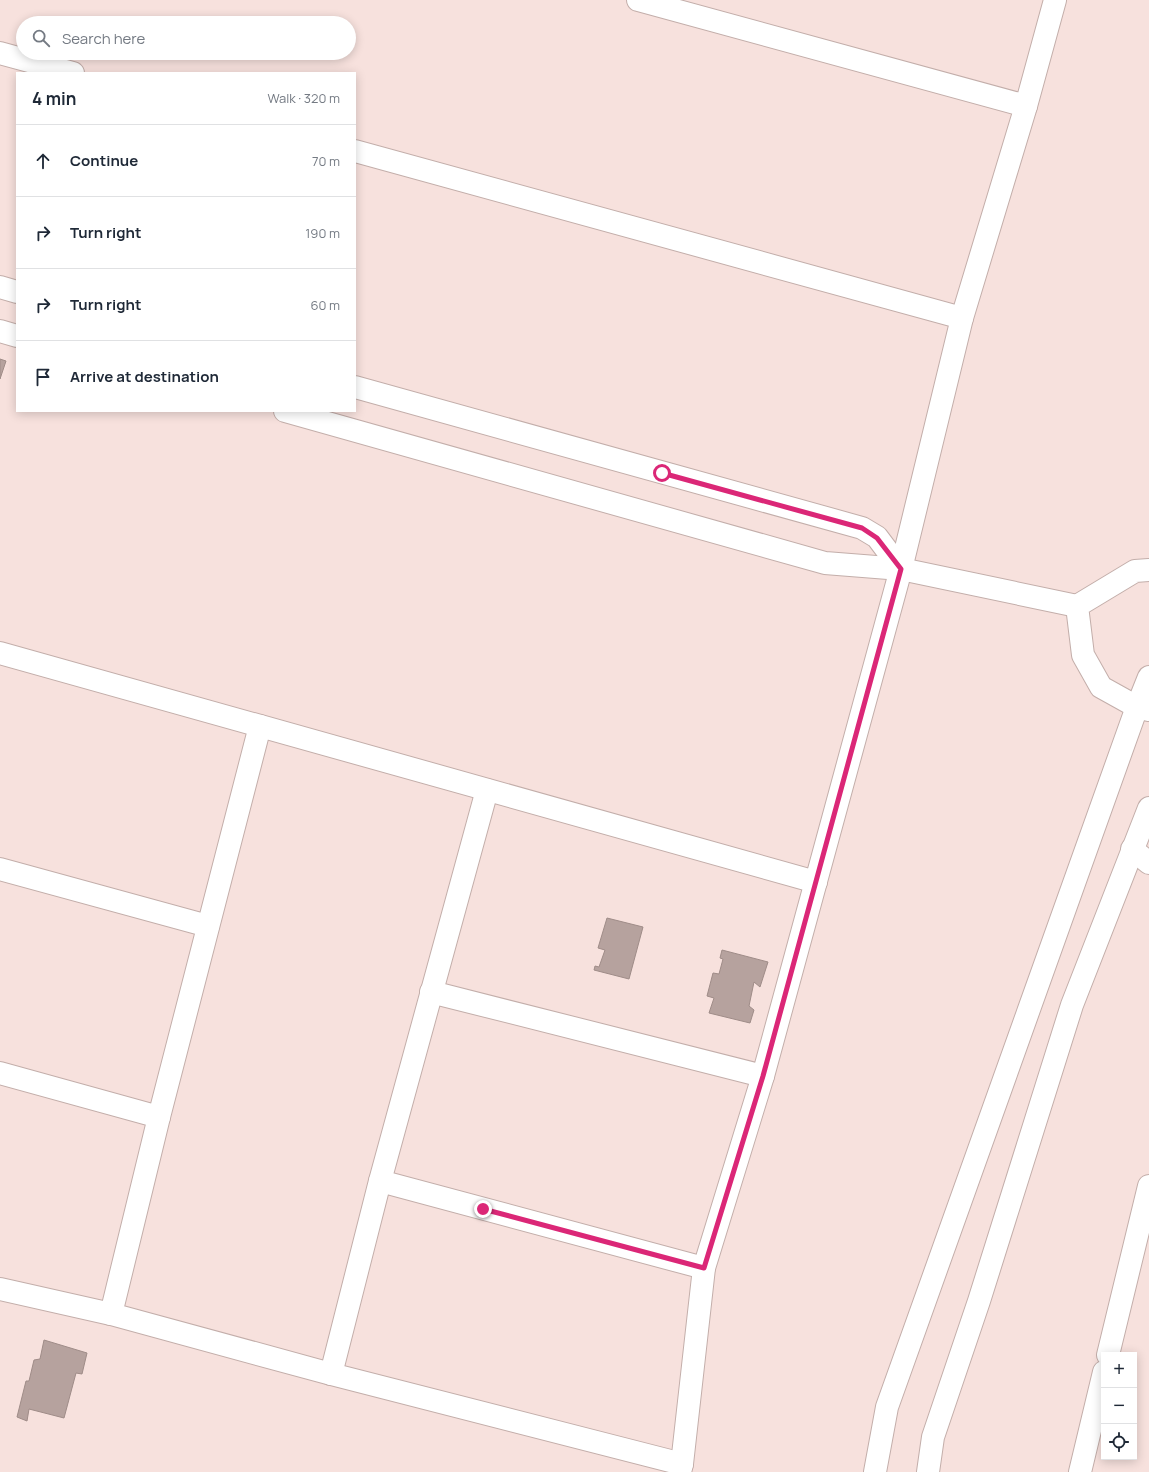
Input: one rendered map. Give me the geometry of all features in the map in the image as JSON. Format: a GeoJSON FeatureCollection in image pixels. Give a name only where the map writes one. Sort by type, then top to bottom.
{"type":"FeatureCollection","features":[{"type":"Feature","properties":{"kind":"street"},"geometry":{"type":"LineString","coordinates":[[638,0],[1026,106]]}},
{"type":"Feature","properties":{"kind":"street"},"geometry":{"type":"LineString","coordinates":[[0,1289],[111,1314],[681,1468],[704,1268],[763,1076],[901,569],[962,318],[1026,106],[1055,0]]}},
{"type":"Feature","properties":{"kind":"street"},"geometry":{"type":"LineString","coordinates":[[0,53],[16,57]]}},
{"type":"Feature","properties":{"kind":"street"},"geometry":{"type":"LineString","coordinates":[[26,60],[69,72]]}},
{"type":"Feature","properties":{"kind":"street"},"geometry":{"type":"LineString","coordinates":[[356,151],[962,318]]}},
{"type":"Feature","properties":{"kind":"street"},"geometry":{"type":"LineString","coordinates":[[0,287],[16,292]]}},
{"type":"Feature","properties":{"kind":"street"},"geometry":{"type":"LineString","coordinates":[[0,331],[16,336]]}},
{"type":"Feature","properties":{"kind":"street"},"geometry":{"type":"LineString","coordinates":[[356,387],[862,528],[877,538],[901,569]]}},
{"type":"Feature","properties":{"kind":"street"},"geometry":{"type":"LineString","coordinates":[[289,412],[825,563],[901,569],[1077,606],[1135,571],[1149,570]]}},
{"type":"Feature","properties":{"kind":"street"},"geometry":{"type":"LineString","coordinates":[[1077,606],[1083,655],[1101,687],[1143,709]]}},
{"type":"Feature","properties":{"kind":"street"},"geometry":{"type":"LineString","coordinates":[[0,654],[816,882]]}},
{"type":"Feature","properties":{"kind":"street"},"geometry":{"type":"LineString","coordinates":[[875,1472],[887,1407],[1143,709],[1149,677]]}},
{"type":"Feature","properties":{"kind":"street"},"geometry":{"type":"LineString","coordinates":[[111,1314],[159,1117],[260,726]]}},
{"type":"Feature","properties":{"kind":"street"},"geometry":{"type":"LineString","coordinates":[[331,1374],[380,1181],[487,790]]}},
{"type":"Feature","properties":{"kind":"street"},"geometry":{"type":"LineString","coordinates":[[928,1472],[933,1438],[980,1301],[1072,1005],[1149,808]]}},
{"type":"Feature","properties":{"kind":"street"},"geometry":{"type":"LineString","coordinates":[[1132,849],[1149,863]]}},
{"type":"Feature","properties":{"kind":"street"},"geometry":{"type":"LineString","coordinates":[[0,869],[208,926]]}},
{"type":"Feature","properties":{"kind":"street"},"geometry":{"type":"LineString","coordinates":[[431,992],[763,1076]]}},
{"type":"Feature","properties":{"kind":"street"},"geometry":{"type":"LineString","coordinates":[[0,1073],[159,1117]]}},
{"type":"Feature","properties":{"kind":"street"},"geometry":{"type":"LineString","coordinates":[[380,1181],[704,1268]]}},
{"type":"Feature","properties":{"kind":"street"},"geometry":{"type":"LineString","coordinates":[[1109,1352],[1149,1186]]}},
{"type":"Feature","properties":{"kind":"street"},"geometry":{"type":"LineString","coordinates":[[1080,1472],[1101,1384]]}},
{"type":"Feature","properties":{"kind":"building"},"geometry":{"type":"Polygon","coordinates":[[[0,359],[6,361],[0,379],[0,359]]]}},
{"type":"Feature","properties":{"kind":"building"},"geometry":{"type":"Polygon","coordinates":[[[607,918],[643,927],[629,979],[594,970],[595,966],[599,967],[605,950],[598,948],[607,918]]]}},
{"type":"Feature","properties":{"kind":"building"},"geometry":{"type":"Polygon","coordinates":[[[722,950],[768,962],[760,987],[754,982],[749,1006],[754,1010],[750,1023],[709,1013],[714,998],[707,996],[713,973],[719,974],[723,959],[720,958],[722,950]]]}},
{"type":"Feature","properties":{"kind":"building"},"geometry":{"type":"Polygon","coordinates":[[[44,1340],[87,1353],[82,1374],[76,1373],[64,1418],[29,1409],[27,1421],[17,1417],[26,1381],[29,1381],[34,1360],[40,1359],[44,1340]]]}},
{"type":"Feature","properties":{"kind":"route"},"geometry":{"type":"LineString","coordinates":[[483,1209],[704,1268],[763,1076],[901,569],[877,538],[862,528],[662,473]]}}]}
